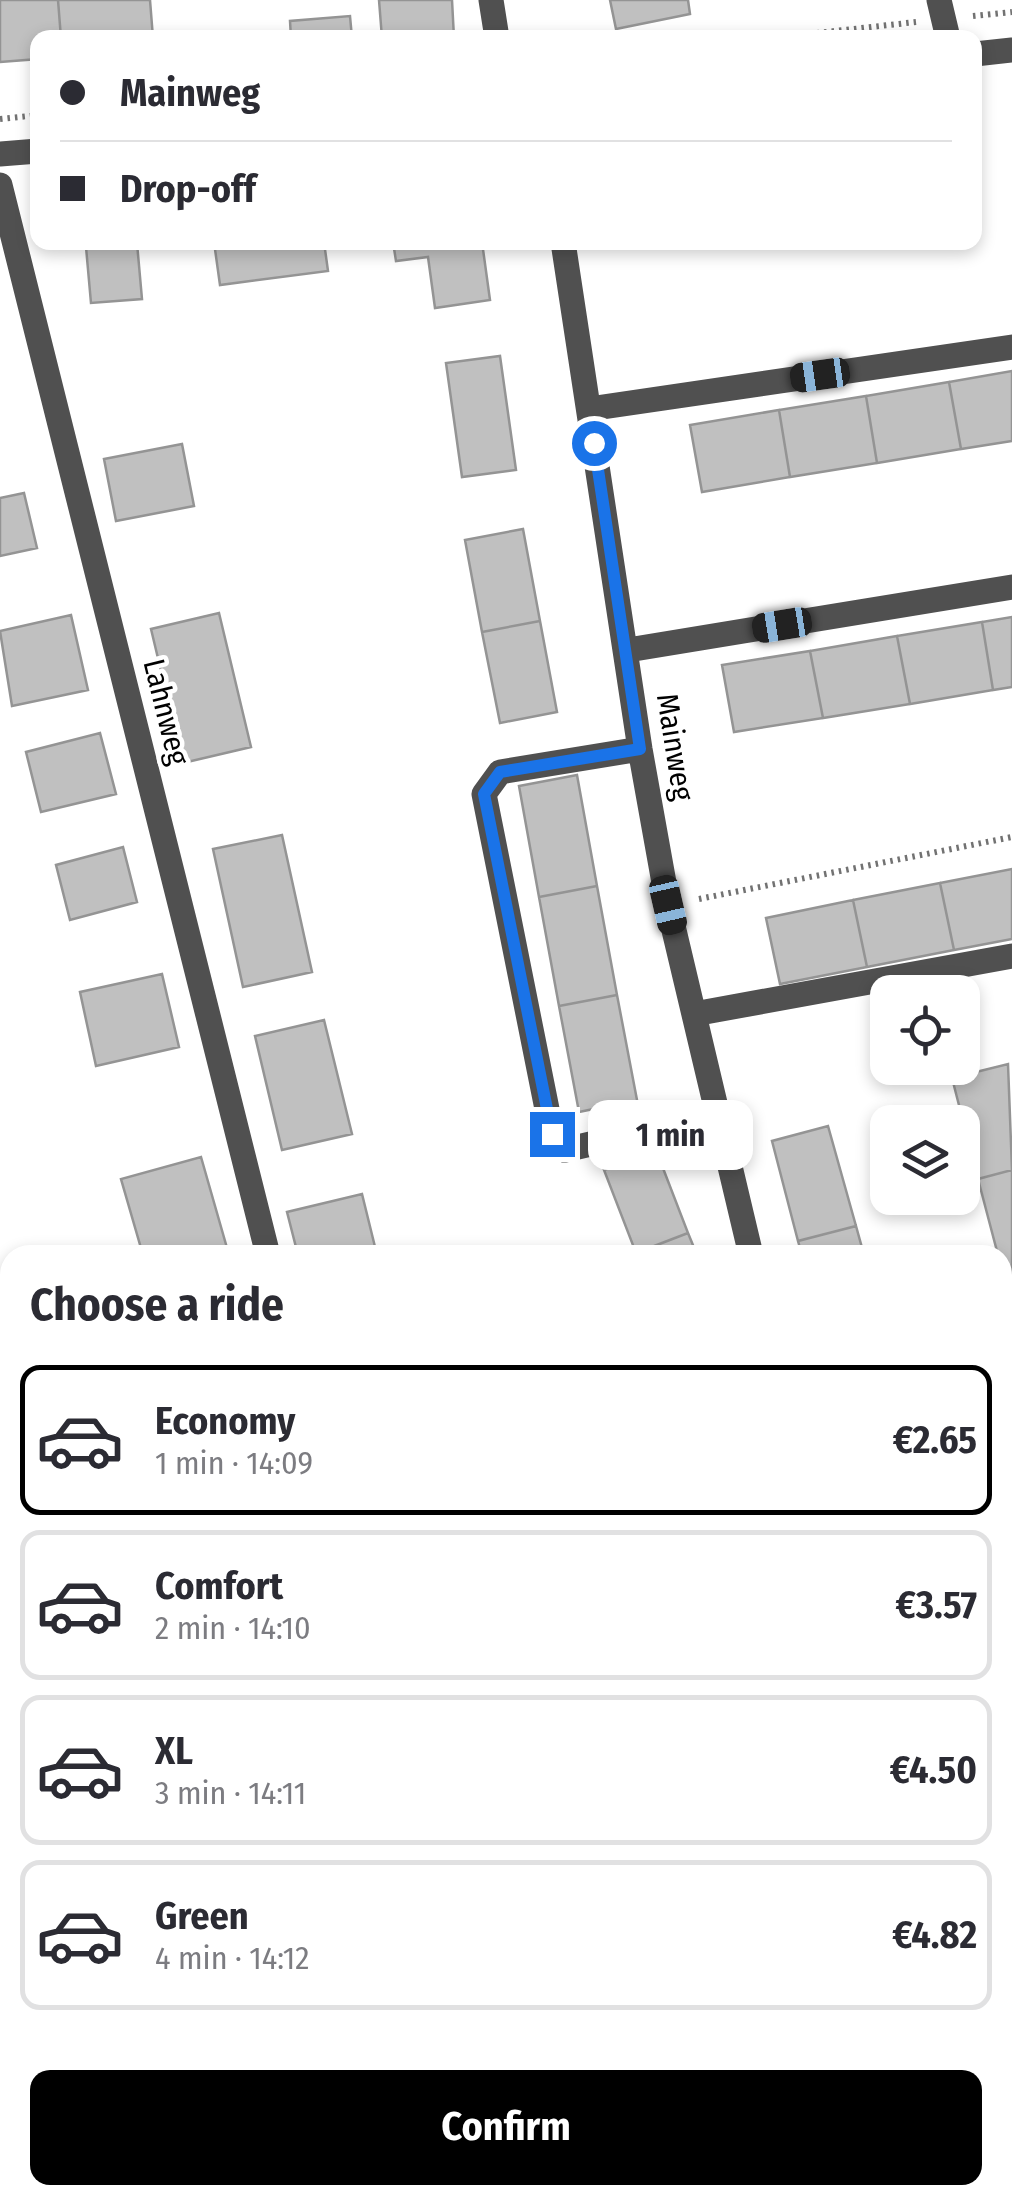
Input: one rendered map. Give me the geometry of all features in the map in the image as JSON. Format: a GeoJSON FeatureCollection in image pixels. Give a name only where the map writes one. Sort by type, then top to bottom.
{"type":"FeatureCollection","features":[{"type":"Feature","properties":{"kind":"street"},"geometry":{"type":"LineString","coordinates":[[491,0],[495,30]]}},
{"type":"Feature","properties":{"kind":"street"},"geometry":{"type":"LineString","coordinates":[[982,53],[1012,50]]}},
{"type":"Feature","properties":{"kind":"street"},"geometry":{"type":"LineString","coordinates":[[0,154],[30,151]]}},
{"type":"Feature","properties":{"kind":"street","name":"Lahnweg"},"geometry":{"type":"LineString","coordinates":[[0,185],[265,1245]]}},
{"type":"Feature","properties":{"kind":"street","name":"Mainweg"},"geometry":{"type":"LineString","coordinates":[[565,250],[640,749],[668,905],[749,1245]]}},
{"type":"Feature","properties":{"kind":"street"},"geometry":{"type":"LineString","coordinates":[[588,408],[1012,347]]}},
{"type":"Feature","properties":{"kind":"street"},"geometry":{"type":"LineString","coordinates":[[628,650],[1012,588]]}},
{"type":"Feature","properties":{"kind":"street"},"geometry":{"type":"LineString","coordinates":[[640,749],[500,772],[484,794],[552,1134],[564,1150],[718,1114]]}},
{"type":"Feature","properties":{"kind":"street"},"geometry":{"type":"LineString","coordinates":[[694,1014],[1012,956]]}},
{"type":"Feature","properties":{"kind":"path"},"geometry":{"type":"LineString","coordinates":[[844,30],[1012,12]]}},
{"type":"Feature","properties":{"kind":"path"},"geometry":{"type":"LineString","coordinates":[[0,118],[30,115]]}},
{"type":"Feature","properties":{"kind":"path"},"geometry":{"type":"LineString","coordinates":[[668,905],[1012,837]]}},
{"type":"Feature","properties":{"kind":"building"},"geometry":{"type":"Polygon","coordinates":[[[0,0],[58,0],[60,30],[30,30],[30,60],[0,62],[0,0]]]}},
{"type":"Feature","properties":{"kind":"building"},"geometry":{"type":"Polygon","coordinates":[[[58,0],[150,0],[152,30],[60,30],[58,0]]]}},
{"type":"Feature","properties":{"kind":"building"},"geometry":{"type":"Polygon","coordinates":[[[379,0],[452,0],[454,30],[381,30],[379,0]]]}},
{"type":"Feature","properties":{"kind":"building"},"geometry":{"type":"Polygon","coordinates":[[[610,0],[688,0],[690,14],[616,29],[610,0]]]}},
{"type":"Feature","properties":{"kind":"building"},"geometry":{"type":"Polygon","coordinates":[[[350,16],[351,30],[291,30],[290,21],[350,16]]]}},
{"type":"Feature","properties":{"kind":"building"},"geometry":{"type":"Polygon","coordinates":[[[86,250],[138,250],[142,299],[91,303],[86,250]]]}},
{"type":"Feature","properties":{"kind":"building"},"geometry":{"type":"Polygon","coordinates":[[[215,250],[325,250],[328,271],[220,285],[215,250]]]}},
{"type":"Feature","properties":{"kind":"building"},"geometry":{"type":"Polygon","coordinates":[[[394,250],[483,250],[490,300],[435,308],[428,257],[396,261],[394,250]]]}},
{"type":"Feature","properties":{"kind":"building"},"geometry":{"type":"Polygon","coordinates":[[[500,356],[516,470],[462,477],[446,363],[500,356]]]}},
{"type":"Feature","properties":{"kind":"building"},"geometry":{"type":"Polygon","coordinates":[[[1012,371],[1012,441],[961,449],[949,382],[1012,371]]]}},
{"type":"Feature","properties":{"kind":"building"},"geometry":{"type":"Polygon","coordinates":[[[949,382],[961,449],[877,463],[866,396],[949,382]]]}},
{"type":"Feature","properties":{"kind":"building"},"geometry":{"type":"Polygon","coordinates":[[[866,396],[877,463],[790,477],[779,410],[866,396]]]}},
{"type":"Feature","properties":{"kind":"building"},"geometry":{"type":"Polygon","coordinates":[[[779,410],[790,477],[702,492],[690,425],[779,410]]]}},
{"type":"Feature","properties":{"kind":"building"},"geometry":{"type":"Polygon","coordinates":[[[182,444],[194,506],[116,521],[104,459],[182,444]]]}},
{"type":"Feature","properties":{"kind":"building"},"geometry":{"type":"Polygon","coordinates":[[[24,493],[37,548],[0,556],[0,498],[24,493]]]}},
{"type":"Feature","properties":{"kind":"building"},"geometry":{"type":"Polygon","coordinates":[[[523,529],[540,621],[482,632],[465,540],[523,529]]]}},
{"type":"Feature","properties":{"kind":"building"},"geometry":{"type":"Polygon","coordinates":[[[219,613],[251,747],[183,763],[151,629],[219,613]]]}},
{"type":"Feature","properties":{"kind":"building"},"geometry":{"type":"Polygon","coordinates":[[[71,615],[88,690],[12,706],[0,631],[71,615]]]}},
{"type":"Feature","properties":{"kind":"building"},"geometry":{"type":"Polygon","coordinates":[[[1012,617],[1012,687],[993,690],[982,622],[1012,617]]]}},
{"type":"Feature","properties":{"kind":"building"},"geometry":{"type":"Polygon","coordinates":[[[540,621],[557,712],[500,723],[482,632],[540,621]]]}},
{"type":"Feature","properties":{"kind":"building"},"geometry":{"type":"Polygon","coordinates":[[[982,622],[993,690],[910,704],[897,636],[982,622]]]}},
{"type":"Feature","properties":{"kind":"building"},"geometry":{"type":"Polygon","coordinates":[[[897,636],[910,704],[823,718],[810,651],[897,636]]]}},
{"type":"Feature","properties":{"kind":"building"},"geometry":{"type":"Polygon","coordinates":[[[810,651],[823,718],[734,732],[722,665],[810,651]]]}},
{"type":"Feature","properties":{"kind":"building"},"geometry":{"type":"Polygon","coordinates":[[[100,733],[116,794],[41,812],[26,752],[100,733]]]}},
{"type":"Feature","properties":{"kind":"building"},"geometry":{"type":"Polygon","coordinates":[[[577,775],[597,886],[539,897],[519,786],[577,775]]]}},
{"type":"Feature","properties":{"kind":"building"},"geometry":{"type":"Polygon","coordinates":[[[282,835],[312,972],[243,987],[213,849],[282,835]]]}},
{"type":"Feature","properties":{"kind":"building"},"geometry":{"type":"Polygon","coordinates":[[[123,847],[137,902],[70,920],[56,865],[123,847]]]}},
{"type":"Feature","properties":{"kind":"building"},"geometry":{"type":"Polygon","coordinates":[[[1012,869],[1012,939],[954,950],[940,883],[1012,869]]]}},
{"type":"Feature","properties":{"kind":"building"},"geometry":{"type":"Polygon","coordinates":[[[940,883],[954,950],[867,967],[853,900],[940,883]]]}},
{"type":"Feature","properties":{"kind":"building"},"geometry":{"type":"Polygon","coordinates":[[[597,886],[617,995],[559,1006],[539,897],[597,886]]]}},
{"type":"Feature","properties":{"kind":"building"},"geometry":{"type":"Polygon","coordinates":[[[853,900],[867,967],[780,984],[766,918],[853,900]]]}},
{"type":"Feature","properties":{"kind":"building"},"geometry":{"type":"Polygon","coordinates":[[[162,974],[179,1047],[96,1066],[80,992],[162,974]]]}},
{"type":"Feature","properties":{"kind":"building"},"geometry":{"type":"Polygon","coordinates":[[[617,995],[637,1100],[579,1112],[559,1006],[617,995]]]}},
{"type":"Feature","properties":{"kind":"building"},"geometry":{"type":"Polygon","coordinates":[[[324,1020],[352,1134],[282,1150],[255,1036],[324,1020]]]}},
{"type":"Feature","properties":{"kind":"building"},"geometry":{"type":"Polygon","coordinates":[[[1008,1064],[1012,1170],[980,1178],[980,1105],[959,1105],[954,1085],[980,1085],[980,1071],[1008,1064]]]}},
{"type":"Feature","properties":{"kind":"building"},"geometry":{"type":"Polygon","coordinates":[[[828,1126],[856,1226],[798,1241],[772,1141],[828,1126]]]}},
{"type":"Feature","properties":{"kind":"building"},"geometry":{"type":"Polygon","coordinates":[[[656,1150],[688,1233],[657,1245],[633,1245],[604,1170],[656,1150]]]}},
{"type":"Feature","properties":{"kind":"building"},"geometry":{"type":"Polygon","coordinates":[[[201,1157],[226,1245],[140,1245],[121,1179],[201,1157]]]}},
{"type":"Feature","properties":{"kind":"building"},"geometry":{"type":"Polygon","coordinates":[[[1012,1170],[1012,1245],[995,1245],[980,1178],[1012,1170]]]}},
{"type":"Feature","properties":{"kind":"building"},"geometry":{"type":"Polygon","coordinates":[[[362,1194],[375,1245],[295,1245],[287,1212],[362,1194]]]}},
{"type":"Feature","properties":{"kind":"building"},"geometry":{"type":"Polygon","coordinates":[[[856,1226],[861,1245],[799,1245],[798,1241],[856,1226]]]}},
{"type":"Feature","properties":{"kind":"building"},"geometry":{"type":"Polygon","coordinates":[[[688,1233],[693,1245],[657,1245],[688,1233]]]}},
{"type":"Feature","properties":{"kind":"route"},"geometry":{"type":"LineString","coordinates":[[552,1134],[484,794],[500,772],[640,749],[594,443]]}}]}
